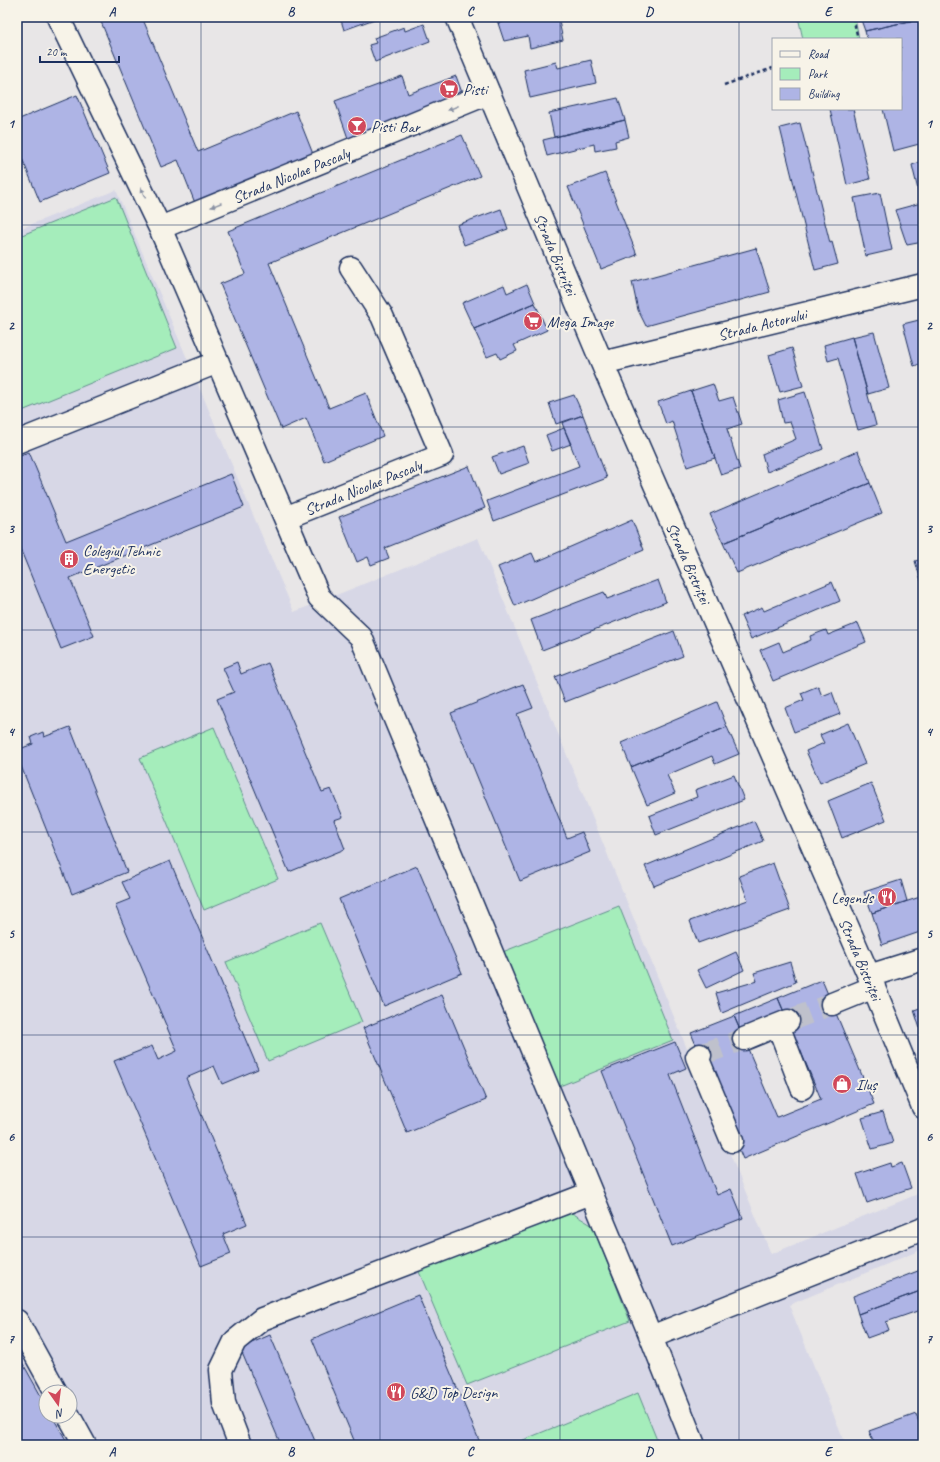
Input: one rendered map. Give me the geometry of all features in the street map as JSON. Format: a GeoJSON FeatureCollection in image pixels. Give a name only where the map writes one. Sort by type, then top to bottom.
{"type":"FeatureCollection","features":[{"type":"Feature","properties":{"kind":"street","name":"Strada Nicolae Pascaly"},"geometry":{"type":"LineString","coordinates":[[58,17],[160,228],[319,597],[361,637],[591,1193]]}},
{"type":"Feature","properties":{"kind":"street","name":"Strada Bistriței"},"geometry":{"type":"LineString","coordinates":[[457,17],[602,363],[872,982],[923,1107]]}},
{"type":"Feature","properties":{"kind":"street","name":"Strada Nicolae Pascaly"},"geometry":{"type":"LineString","coordinates":[[160,228],[489,93]]}},
{"type":"Feature","properties":{"kind":"street","name":"Strada Nicolae Pascaly"},"geometry":{"type":"LineString","coordinates":[[285,518],[442,455],[382,316],[351,268]]}},
{"type":"Feature","properties":{"kind":"street","name":"Strada Actorului"},"geometry":{"type":"LineString","coordinates":[[602,363],[923,285]]}},
{"type":"Feature","properties":{"kind":"street"},"geometry":{"type":"LineString","coordinates":[[17,442],[218,362]]}},
{"type":"Feature","properties":{"kind":"street"},"geometry":{"type":"LineString","coordinates":[[832,1004],[872,982],[923,959]]}},
{"type":"Feature","properties":{"kind":"street"},"geometry":{"type":"LineString","coordinates":[[744,1039],[783,1023],[802,1088]]}},
{"type":"Feature","properties":{"kind":"street"},"geometry":{"type":"LineString","coordinates":[[700,1055],[697,1057],[732,1141]]}},
{"type":"Feature","properties":{"kind":"street"},"geometry":{"type":"LineString","coordinates":[[240,1445],[224,1403],[221,1370],[235,1340],[262,1319],[591,1193],[694,1445]]}},
{"type":"Feature","properties":{"kind":"street"},"geometry":{"type":"LineString","coordinates":[[650,1337],[923,1228]]}},
{"type":"Feature","properties":{"kind":"street"},"geometry":{"type":"LineString","coordinates":[[17,1321],[52,1384]]}},
{"type":"Feature","properties":{"kind":"street"},"geometry":{"type":"LineString","coordinates":[[73,1424],[85,1445]]}},
{"type":"Feature","properties":{"kind":"path"},"geometry":{"type":"LineString","coordinates":[[853,17],[858,38]]}},
{"type":"Feature","properties":{"kind":"path"},"geometry":{"type":"LineString","coordinates":[[724,84],[772,68]]}},
{"type":"Feature","properties":{"kind":"shaded area"},"geometry":{"type":"Polygon","coordinates":[[[116,190],[294,612],[478,538],[771,1254],[918,1194],[923,1206],[923,1249],[789,1305],[846,1445],[17,1445],[17,230],[116,190]]]}},
{"type":"Feature","properties":{"kind":"green space"},"geometry":{"type":"Polygon","coordinates":[[[798,17],[855,17],[859,38],[803,38],[798,17]]]}},
{"type":"Feature","properties":{"kind":"green space"},"geometry":{"type":"Polygon","coordinates":[[[116,197],[177,348],[17,413],[17,237],[116,197]]]}},
{"type":"Feature","properties":{"kind":"green space"},"geometry":{"type":"Polygon","coordinates":[[[214,727],[278,879],[204,910],[140,758],[214,727]]]}},
{"type":"Feature","properties":{"kind":"green space"},"geometry":{"type":"Polygon","coordinates":[[[619,906],[673,1040],[555,1088],[500,953],[619,906]]]}},
{"type":"Feature","properties":{"kind":"green space"},"geometry":{"type":"Polygon","coordinates":[[[320,923],[362,1022],[268,1061],[226,962],[320,923]]]}},
{"type":"Feature","properties":{"kind":"green space"},"geometry":{"type":"Polygon","coordinates":[[[551,1212],[572,1213],[593,1226],[630,1321],[467,1385],[417,1267],[551,1212]]]}},
{"type":"Feature","properties":{"kind":"green space"},"geometry":{"type":"Polygon","coordinates":[[[638,1393],[659,1445],[511,1445],[638,1393]]]}},
{"type":"Feature","properties":{"kind":"building"},"geometry":{"type":"Polygon","coordinates":[[[99,17],[142,17],[198,152],[296,111],[313,154],[195,203],[178,160],[161,167],[99,17]]]}},
{"type":"Feature","properties":{"kind":"building"},"geometry":{"type":"Polygon","coordinates":[[[340,17],[380,17],[344,30],[340,17]]]}},
{"type":"Feature","properties":{"kind":"building"},"geometry":{"type":"Polygon","coordinates":[[[496,17],[521,17],[498,23],[496,17]]]}},
{"type":"Feature","properties":{"kind":"building"},"geometry":{"type":"Polygon","coordinates":[[[521,17],[558,17],[563,40],[530,48],[528,36],[504,41],[498,23],[521,17]]]}},
{"type":"Feature","properties":{"kind":"building"},"geometry":{"type":"Polygon","coordinates":[[[860,17],[919,17],[919,19],[865,31],[860,17]]]}},
{"type":"Feature","properties":{"kind":"building"},"geometry":{"type":"Polygon","coordinates":[[[919,19],[923,37],[923,143],[893,151],[883,110],[902,110],[902,38],[867,38],[865,31],[919,19]]]}},
{"type":"Feature","properties":{"kind":"building"},"geometry":{"type":"Polygon","coordinates":[[[424,24],[430,41],[375,62],[369,45],[376,43],[374,38],[404,27],[405,31],[424,24]]]}},
{"type":"Feature","properties":{"kind":"building"},"geometry":{"type":"Polygon","coordinates":[[[591,60],[596,83],[530,98],[524,70],[556,62],[558,68],[591,60]]]}},
{"type":"Feature","properties":{"kind":"building"},"geometry":{"type":"Polygon","coordinates":[[[402,76],[408,94],[456,76],[464,98],[349,141],[335,101],[402,76]]]}},
{"type":"Feature","properties":{"kind":"building"},"geometry":{"type":"Polygon","coordinates":[[[77,95],[110,173],[40,202],[17,146],[17,120],[77,95]]]}},
{"type":"Feature","properties":{"kind":"building"},"geometry":{"type":"Polygon","coordinates":[[[618,98],[625,120],[554,137],[549,113],[618,98]]]}},
{"type":"Feature","properties":{"kind":"building"},"geometry":{"type":"Polygon","coordinates":[[[830,110],[853,110],[870,179],[847,185],[830,110]]]}},
{"type":"Feature","properties":{"kind":"building"},"geometry":{"type":"Polygon","coordinates":[[[625,120],[629,137],[615,141],[616,147],[595,151],[594,144],[547,156],[543,140],[625,120]]]}},
{"type":"Feature","properties":{"kind":"building"},"geometry":{"type":"Polygon","coordinates":[[[800,123],[830,243],[832,242],[838,264],[815,270],[780,128],[800,123]]]}},
{"type":"Feature","properties":{"kind":"building"},"geometry":{"type":"Polygon","coordinates":[[[462,135],[480,176],[269,263],[329,408],[366,393],[383,436],[324,461],[306,418],[281,429],[220,284],[245,274],[228,231],[462,135]]]}},
{"type":"Feature","properties":{"kind":"building"},"geometry":{"type":"Polygon","coordinates":[[[923,161],[923,211],[912,165],[923,161]]]}},
{"type":"Feature","properties":{"kind":"building"},"geometry":{"type":"Polygon","coordinates":[[[605,173],[637,255],[601,269],[568,187],[605,173]]]}},
{"type":"Feature","properties":{"kind":"building"},"geometry":{"type":"Polygon","coordinates":[[[880,193],[892,250],[866,256],[854,198],[880,193]]]}},
{"type":"Feature","properties":{"kind":"building"},"geometry":{"type":"Polygon","coordinates":[[[921,203],[923,211],[923,242],[907,245],[895,210],[921,203]]]}},
{"type":"Feature","properties":{"kind":"building"},"geometry":{"type":"Polygon","coordinates":[[[501,209],[508,229],[464,245],[457,225],[501,209]]]}},
{"type":"Feature","properties":{"kind":"building"},"geometry":{"type":"Polygon","coordinates":[[[756,248],[770,292],[646,326],[638,310],[632,282],[756,248]]]}},
{"type":"Feature","properties":{"kind":"building"},"geometry":{"type":"Polygon","coordinates":[[[527,284],[535,303],[474,329],[462,303],[504,285],[507,293],[527,284]]]}},
{"type":"Feature","properties":{"kind":"building"},"geometry":{"type":"Polygon","coordinates":[[[535,303],[547,330],[514,345],[517,351],[500,359],[497,353],[487,357],[474,329],[535,303]]]}},
{"type":"Feature","properties":{"kind":"building"},"geometry":{"type":"Polygon","coordinates":[[[923,319],[923,363],[914,366],[903,324],[923,319]]]}},
{"type":"Feature","properties":{"kind":"building"},"geometry":{"type":"Polygon","coordinates":[[[874,332],[889,388],[868,394],[852,337],[874,332]]]}},
{"type":"Feature","properties":{"kind":"building"},"geometry":{"type":"Polygon","coordinates":[[[852,337],[876,425],[858,430],[838,358],[828,361],[824,345],[852,337]]]}},
{"type":"Feature","properties":{"kind":"building"},"geometry":{"type":"Polygon","coordinates":[[[792,348],[803,386],[780,392],[769,355],[792,348]]]}},
{"type":"Feature","properties":{"kind":"building"},"geometry":{"type":"Polygon","coordinates":[[[713,384],[719,401],[733,397],[742,424],[727,429],[740,469],[721,475],[691,391],[713,384]]]}},
{"type":"Feature","properties":{"kind":"building"},"geometry":{"type":"Polygon","coordinates":[[[691,391],[715,458],[687,467],[672,421],[666,424],[658,402],[691,391]]]}},
{"type":"Feature","properties":{"kind":"building"},"geometry":{"type":"Polygon","coordinates":[[[805,392],[823,449],[767,472],[762,454],[796,439],[790,422],[783,423],[778,400],[805,392]]]}},
{"type":"Feature","properties":{"kind":"building"},"geometry":{"type":"Polygon","coordinates":[[[574,395],[583,415],[556,424],[549,403],[574,395]]]}},
{"type":"Feature","properties":{"kind":"building"},"geometry":{"type":"Polygon","coordinates":[[[583,415],[607,478],[494,521],[487,501],[579,466],[562,423],[583,415]]]}},
{"type":"Feature","properties":{"kind":"building"},"geometry":{"type":"Polygon","coordinates":[[[564,428],[571,444],[552,451],[546,435],[564,428]]]}},
{"type":"Feature","properties":{"kind":"building"},"geometry":{"type":"Polygon","coordinates":[[[523,446],[529,463],[499,474],[492,457],[523,446]]]}},
{"type":"Feature","properties":{"kind":"building"},"geometry":{"type":"Polygon","coordinates":[[[858,451],[870,483],[723,543],[710,514],[858,451]]]}},
{"type":"Feature","properties":{"kind":"building","name":"Colegiul Tehnic Energetic"},"geometry":{"type":"Polygon","coordinates":[[[29,452],[66,541],[231,474],[244,507],[70,578],[94,636],[61,649],[17,541],[17,456],[29,452]]]}},
{"type":"Feature","properties":{"kind":"building"},"geometry":{"type":"Polygon","coordinates":[[[469,466],[485,508],[385,548],[389,558],[371,565],[368,557],[357,562],[339,517],[469,466]]]}},
{"type":"Feature","properties":{"kind":"building"},"geometry":{"type":"Polygon","coordinates":[[[870,483],[882,513],[737,573],[723,543],[870,483]]]}},
{"type":"Feature","properties":{"kind":"building"},"geometry":{"type":"Polygon","coordinates":[[[632,520],[644,550],[515,606],[498,567],[532,553],[536,562],[632,520]]]}},
{"type":"Feature","properties":{"kind":"building"},"geometry":{"type":"Polygon","coordinates":[[[923,559],[923,587],[915,561],[923,559]]]}},
{"type":"Feature","properties":{"kind":"building"},"geometry":{"type":"Polygon","coordinates":[[[658,580],[666,602],[542,650],[531,620],[604,592],[607,599],[658,580]]]}},
{"type":"Feature","properties":{"kind":"building"},"geometry":{"type":"Polygon","coordinates":[[[832,582],[840,601],[751,639],[741,616],[762,607],[764,611],[832,582]]]}},
{"type":"Feature","properties":{"kind":"building"},"geometry":{"type":"Polygon","coordinates":[[[858,623],[866,642],[773,681],[760,650],[779,642],[783,652],[811,640],[810,636],[826,630],[828,635],[858,623]]]}},
{"type":"Feature","properties":{"kind":"building"},"geometry":{"type":"Polygon","coordinates":[[[674,631],[683,656],[565,702],[555,677],[674,631]]]}},
{"type":"Feature","properties":{"kind":"building"},"geometry":{"type":"Polygon","coordinates":[[[237,662],[241,674],[268,663],[322,792],[331,789],[343,817],[334,820],[345,849],[289,872],[217,699],[234,692],[223,668],[237,662]]]}},
{"type":"Feature","properties":{"kind":"building"},"geometry":{"type":"Polygon","coordinates":[[[523,684],[533,708],[517,714],[567,838],[582,832],[590,852],[520,881],[451,713],[523,684]]]}},
{"type":"Feature","properties":{"kind":"building"},"geometry":{"type":"Polygon","coordinates":[[[818,686],[822,696],[832,692],[840,714],[794,732],[785,708],[804,700],[801,693],[818,686]]]}},
{"type":"Feature","properties":{"kind":"building"},"geometry":{"type":"Polygon","coordinates":[[[717,702],[727,727],[631,767],[621,743],[717,702]]]}},
{"type":"Feature","properties":{"kind":"building"},"geometry":{"type":"Polygon","coordinates":[[[848,723],[865,764],[820,783],[806,751],[824,743],[820,735],[848,723]]]}},
{"type":"Feature","properties":{"kind":"building"},"geometry":{"type":"Polygon","coordinates":[[[70,727],[127,872],[72,894],[17,756],[17,750],[33,744],[31,737],[43,732],[44,737],[70,727]]]}},
{"type":"Feature","properties":{"kind":"building"},"geometry":{"type":"Polygon","coordinates":[[[727,727],[739,754],[715,764],[712,756],[667,775],[675,793],[647,805],[631,767],[727,727]]]}},
{"type":"Feature","properties":{"kind":"building"},"geometry":{"type":"Polygon","coordinates":[[[734,775],[744,800],[656,835],[649,816],[697,797],[695,790],[734,775]]]}},
{"type":"Feature","properties":{"kind":"building"},"geometry":{"type":"Polygon","coordinates":[[[871,783],[886,820],[842,838],[828,801],[871,783]]]}},
{"type":"Feature","properties":{"kind":"building"},"geometry":{"type":"Polygon","coordinates":[[[754,821],[763,841],[654,886],[645,866],[754,821]]]}},
{"type":"Feature","properties":{"kind":"building"},"geometry":{"type":"Polygon","coordinates":[[[170,861],[258,1069],[222,1084],[214,1066],[186,1078],[247,1224],[223,1234],[231,1254],[201,1266],[114,1061],[152,1046],[158,1060],[177,1051],[115,905],[130,899],[122,882],[170,861]]]}},
{"type":"Feature","properties":{"kind":"building"},"geometry":{"type":"Polygon","coordinates":[[[773,863],[790,910],[698,943],[690,921],[748,900],[739,876],[773,863]]]}},
{"type":"Feature","properties":{"kind":"building"},"geometry":{"type":"Polygon","coordinates":[[[417,866],[462,973],[384,1006],[339,899],[417,866]]]}},
{"type":"Feature","properties":{"kind":"building"},"geometry":{"type":"Polygon","coordinates":[[[901,880],[907,901],[872,913],[864,892],[901,880]]]}},
{"type":"Feature","properties":{"kind":"building"},"geometry":{"type":"Polygon","coordinates":[[[923,896],[923,931],[882,945],[872,913],[923,896]]]}},
{"type":"Feature","properties":{"kind":"building"},"geometry":{"type":"Polygon","coordinates":[[[736,952],[744,970],[706,988],[697,970],[736,952]]]}},
{"type":"Feature","properties":{"kind":"building"},"geometry":{"type":"Polygon","coordinates":[[[790,962],[796,982],[722,1013],[716,993],[757,981],[754,973],[790,962]]]}},
{"type":"Feature","properties":{"kind":"building"},"geometry":{"type":"Polygon","coordinates":[[[822,980],[874,1104],[743,1159],[691,1033],[734,1016],[777,1117],[821,1099],[778,998],[822,980]]]}},
{"type":"Feature","properties":{"kind":"building"},"geometry":{"type":"Polygon","coordinates":[[[442,995],[486,1100],[407,1133],[363,1028],[442,995]]]}},
{"type":"Feature","properties":{"kind":"building"},"geometry":{"type":"Polygon","coordinates":[[[778,998],[788,1021],[744,1039],[734,1016],[778,998]]]}},
{"type":"Feature","properties":{"kind":"building"},"geometry":{"type":"Polygon","coordinates":[[[923,1007],[923,1038],[914,1010],[923,1007]]]}},
{"type":"Feature","properties":{"kind":"building"},"geometry":{"type":"Polygon","coordinates":[[[675,1042],[686,1068],[670,1075],[717,1195],[731,1189],[743,1218],[672,1246],[602,1071],[675,1042]]]}},
{"type":"Feature","properties":{"kind":"building"},"geometry":{"type":"Polygon","coordinates":[[[883,1112],[893,1143],[872,1149],[862,1118],[883,1112]]]}},
{"type":"Feature","properties":{"kind":"building"},"geometry":{"type":"Polygon","coordinates":[[[890,1163],[891,1167],[902,1163],[911,1188],[867,1203],[857,1174],[890,1163]]]}},
{"type":"Feature","properties":{"kind":"building"},"geometry":{"type":"Polygon","coordinates":[[[923,1269],[923,1290],[858,1314],[853,1296],[923,1269]]]}},
{"type":"Feature","properties":{"kind":"building"},"geometry":{"type":"Polygon","coordinates":[[[923,1290],[923,1309],[886,1322],[889,1330],[867,1338],[858,1314],[923,1290]]]}},
{"type":"Feature","properties":{"kind":"building","name":"G&D Top Design"},"geometry":{"type":"Polygon","coordinates":[[[418,1295],[481,1445],[356,1445],[312,1339],[418,1295]]]}},
{"type":"Feature","properties":{"kind":"building"},"geometry":{"type":"Polygon","coordinates":[[[270,1335],[315,1441],[306,1445],[281,1445],[240,1348],[270,1335]]]}},
{"type":"Feature","properties":{"kind":"building"},"geometry":{"type":"Polygon","coordinates":[[[17,1353],[38,1391],[38,1424],[57,1424],[69,1445],[17,1444],[17,1353]]]}},
{"type":"Feature","properties":{"kind":"building"},"geometry":{"type":"Polygon","coordinates":[[[916,1414],[923,1433],[923,1443],[918,1445],[875,1445],[869,1431],[916,1414]]]}},
{"type":"Feature","properties":{"kind":"tunnel"},"geometry":{"type":"LineString","coordinates":[[788,1021],[832,1004]]}},
{"type":"Feature","properties":{"kind":"tunnel"},"geometry":{"type":"LineString","coordinates":[[700,1055],[744,1039]]}},
{"type":"Feature","properties":{"kind":"place","name":"Pisti"},"geometry":{"type":"Point","coordinates":[449,89]}},
{"type":"Feature","properties":{"kind":"place","name":"Pisti Bar"},"geometry":{"type":"Point","coordinates":[357,126]}},
{"type":"Feature","properties":{"kind":"place","name":"Mega Image"},"geometry":{"type":"Point","coordinates":[533,321]}},
{"type":"Feature","properties":{"kind":"place","name":"Colegiul Tehnic Energetic"},"geometry":{"type":"Point","coordinates":[69,559]}},
{"type":"Feature","properties":{"kind":"place","name":"Legends"},"geometry":{"type":"Point","coordinates":[887,897]}},
{"type":"Feature","properties":{"kind":"place","name":"Iluș"},"geometry":{"type":"Point","coordinates":[842,1084]}},
{"type":"Feature","properties":{"kind":"place","name":"G&D Top Design"},"geometry":{"type":"Point","coordinates":[396,1392]}}]}
